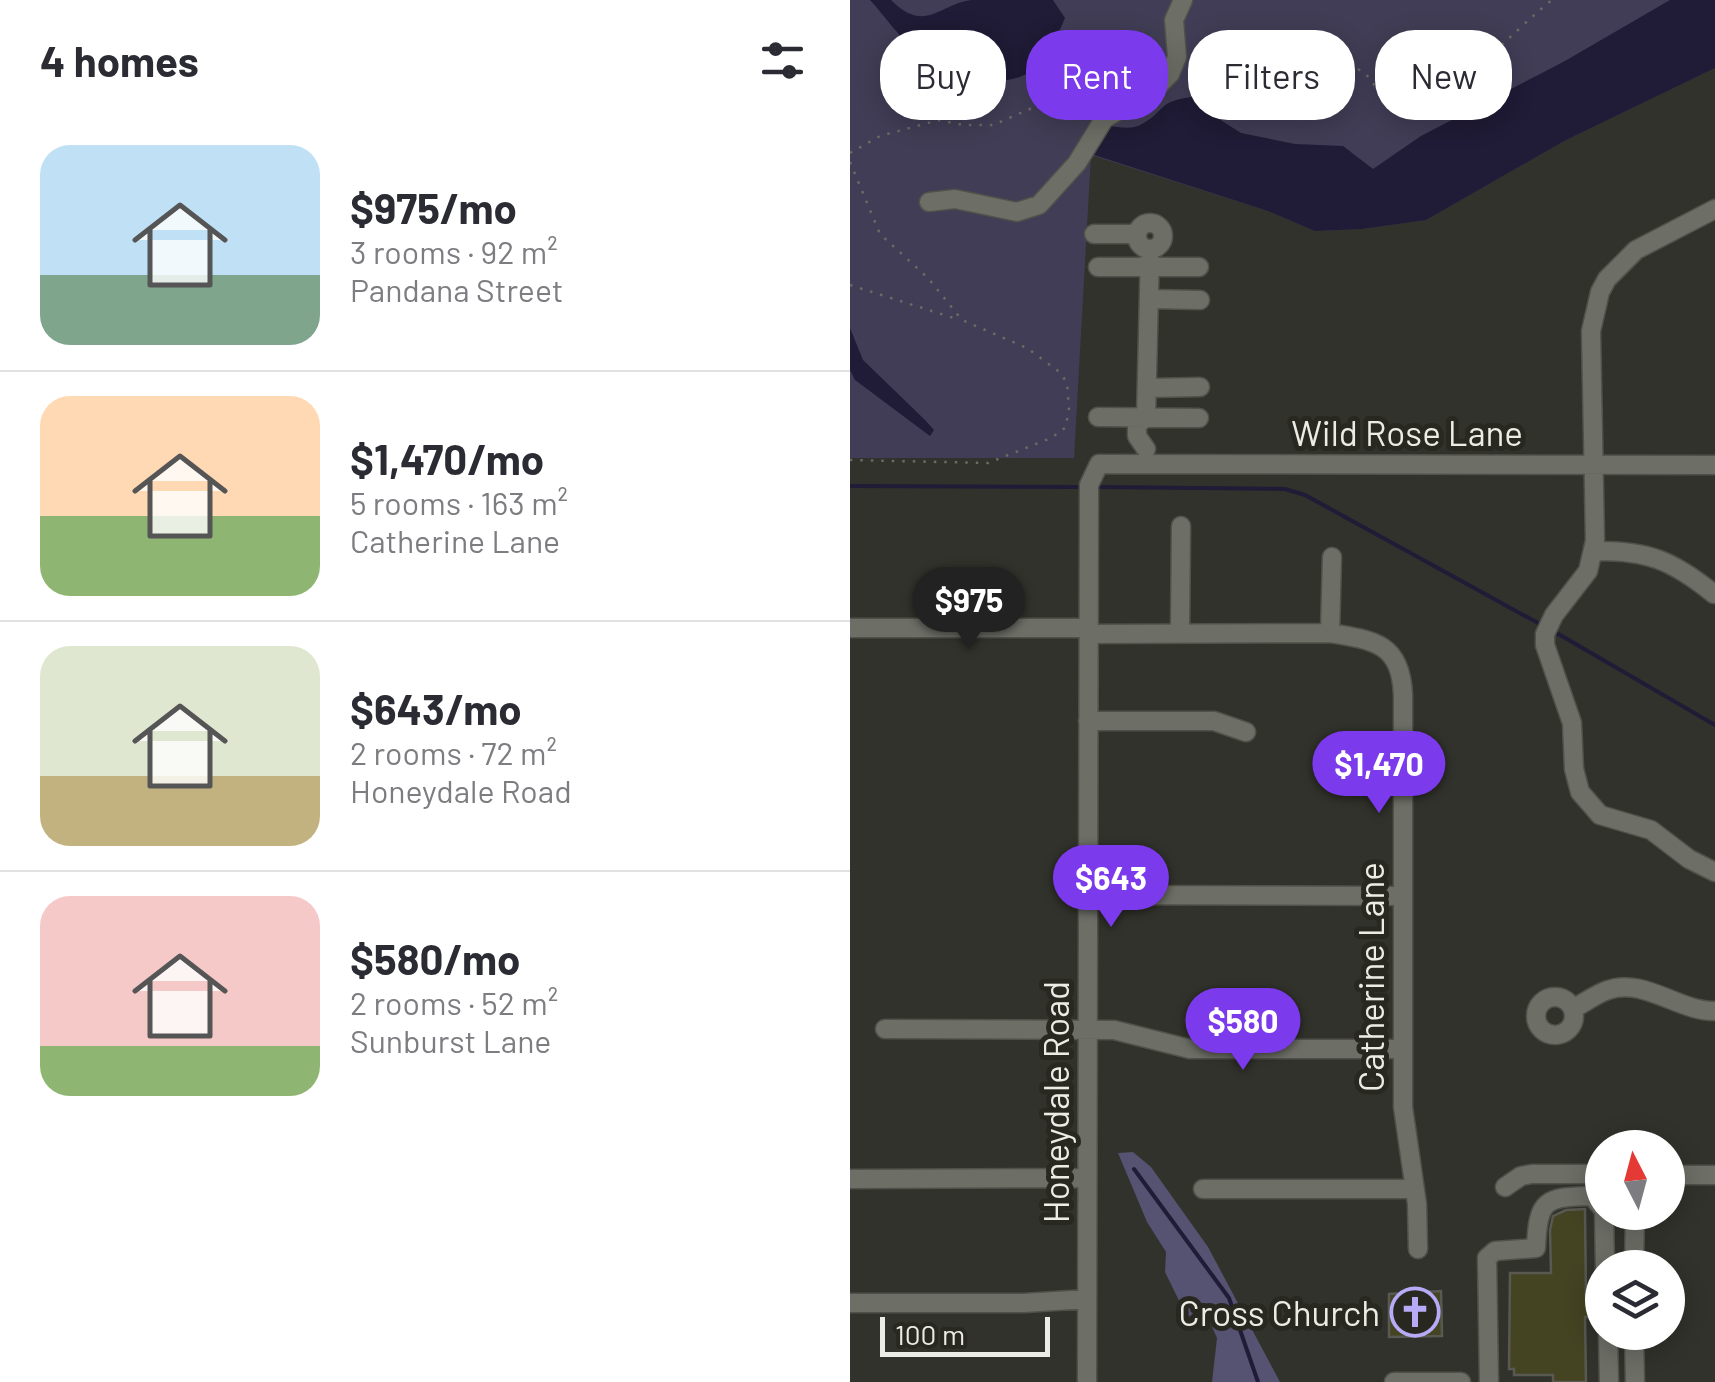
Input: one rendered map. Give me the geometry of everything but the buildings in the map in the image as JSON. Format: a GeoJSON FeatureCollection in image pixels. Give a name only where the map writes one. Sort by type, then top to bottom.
{"type":"FeatureCollection","features":[{"type":"Feature","properties":{"kind":"street"},"geometry":{"type":"LineString","coordinates":[[1168,75],[1175,67],[1174,20],[1183,0]]}},
{"type":"Feature","properties":{"kind":"street"},"geometry":{"type":"LineString","coordinates":[[929,202],[955,199],[1007,211],[1030,210],[1077,163],[1105,120]]}},
{"type":"Feature","properties":{"kind":"street"},"geometry":{"type":"LineString","coordinates":[[1715,208],[1636,250],[1607,279],[1600,292],[1591,331],[1592,551],[1583,581],[1554,615],[1545,634],[1550,663],[1570,712],[1574,769],[1580,792],[1600,814],[1651,830],[1689,860],[1715,872]]}},
{"type":"Feature","properties":{"kind":"street"},"geometry":{"type":"LineString","coordinates":[[1094,234],[1137,234],[1150,258],[1146,419],[1154,428],[1154,439],[1146,457]]}},
{"type":"Feature","properties":{"kind":"street"},"geometry":{"type":"LineString","coordinates":[[1098,267],[1150,258],[1199,267]]}},
{"type":"Feature","properties":{"kind":"street"},"geometry":{"type":"LineString","coordinates":[[1150,299],[1200,300]]}},
{"type":"Feature","properties":{"kind":"street"},"geometry":{"type":"LineString","coordinates":[[1148,388],[1200,387]]}},
{"type":"Feature","properties":{"kind":"street"},"geometry":{"type":"LineString","coordinates":[[1098,417],[1199,418]]}},
{"type":"Feature","properties":{"kind":"street","name":"Wild Rose Lane"},"geometry":{"type":"LineString","coordinates":[[1099,464],[1146,457],[1715,465]]}},
{"type":"Feature","properties":{"kind":"street","name":"Honeydale Road"},"geometry":{"type":"LineString","coordinates":[[1087,1382],[1088,485],[1099,464]]}},
{"type":"Feature","properties":{"kind":"street"},"geometry":{"type":"LineString","coordinates":[[1180,633],[1181,526]]}},
{"type":"Feature","properties":{"kind":"street"},"geometry":{"type":"LineString","coordinates":[[1592,551],[1650,554],[1683,570],[1714,594]]}},
{"type":"Feature","properties":{"kind":"street"},"geometry":{"type":"LineString","coordinates":[[1330,633],[1332,557]]}},
{"type":"Feature","properties":{"kind":"street","name":"Catherine Lane"},"geometry":{"type":"LineString","coordinates":[[850,628],[1330,633],[1365,638],[1396,658],[1400,669],[1404,1124],[1415,1189],[1418,1249]]}},
{"type":"Feature","properties":{"kind":"street"},"geometry":{"type":"LineString","coordinates":[[1088,721],[1214,721],[1246,732]]}},
{"type":"Feature","properties":{"kind":"street"},"geometry":{"type":"LineString","coordinates":[[1088,895],[1403,896]]}},
{"type":"Feature","properties":{"kind":"street"},"geometry":{"type":"LineString","coordinates":[[1573,1009],[1608,990],[1630,988],[1698,1012],[1715,1011]]}},
{"type":"Feature","properties":{"kind":"street"},"geometry":{"type":"LineString","coordinates":[[884,1029],[1114,1030],[1190,1049],[1403,1049]]}},
{"type":"Feature","properties":{"kind":"street"},"geometry":{"type":"LineString","coordinates":[[1506,1186],[1532,1174],[1585,1174]]}},
{"type":"Feature","properties":{"kind":"street"},"geometry":{"type":"LineString","coordinates":[[1685,1174],[1715,1175]]}},
{"type":"Feature","properties":{"kind":"street"},"geometry":{"type":"LineString","coordinates":[[850,1178],[1087,1178]]}},
{"type":"Feature","properties":{"kind":"street"},"geometry":{"type":"LineString","coordinates":[[1203,1189],[1415,1189]]}},
{"type":"Feature","properties":{"kind":"street"},"geometry":{"type":"LineString","coordinates":[[1489,1382],[1486,1258],[1495,1251],[1536,1248],[1537,1217],[1546,1202],[1554,1197],[1585,1196]]}},
{"type":"Feature","properties":{"kind":"street"},"geometry":{"type":"LineString","coordinates":[[850,1302],[1087,1299]]}},
{"type":"Feature","properties":{"kind":"street"},"geometry":{"type":"LineString","coordinates":[[1606,1350],[1609,1382]]}},
{"type":"Feature","properties":{"kind":"street"},"geometry":{"type":"LineString","coordinates":[[1634,1350],[1635,1382]]}},
{"type":"Feature","properties":{"kind":"street"},"geometry":{"type":"LineString","coordinates":[[1394,1382],[1462,1382]]}},
{"type":"Feature","properties":{"kind":"path"},"geometry":{"type":"LineString","coordinates":[[1175,67],[1347,64],[1374,80],[1388,109],[1402,114],[1417,109],[1467,75],[1552,0]]}},
{"type":"Feature","properties":{"kind":"path"},"geometry":{"type":"LineString","coordinates":[[850,153],[880,136],[939,120],[993,125],[1026,110]]}},
{"type":"Feature","properties":{"kind":"path"},"geometry":{"type":"LineString","coordinates":[[850,162],[880,234],[928,278],[962,320]]}},
{"type":"Feature","properties":{"kind":"path"},"geometry":{"type":"LineString","coordinates":[[850,285],[962,320],[1027,348],[1067,382],[1069,411],[1065,428],[1052,438],[988,462],[850,460]]}},
{"type":"Feature","properties":{"kind":"shaded area"},"geometry":{"type":"Polygon","coordinates":[[[850,0],[1715,0],[1715,68],[1566,140],[1426,220],[1315,231],[1268,211],[1091,155],[1074,458],[850,458],[850,0]]]}},
{"type":"Feature","properties":{"kind":"shaded area"},"geometry":{"type":"Polygon","coordinates":[[[870,0],[891,0],[903,10],[924,16],[972,0],[1053,0],[1065,18],[1059,30],[1026,30],[1026,74],[1006,80],[1006,30],[896,30],[870,0]]]}},
{"type":"Feature","properties":{"kind":"shaded area"},"geometry":{"type":"Polygon","coordinates":[[[1670,0],[1715,0],[1715,68],[1566,140],[1426,220],[1315,231],[1268,211],[1091,154],[1109,126],[1126,128],[1148,120],[1168,120],[1168,104],[1188,98],[1188,120],[1220,120],[1241,133],[1295,144],[1343,146],[1373,169],[1452,120],[1512,120],[1512,89],[1670,0]]]}},
{"type":"Feature","properties":{"kind":"shaded area"},"geometry":{"type":"Polygon","coordinates":[[[850,328],[863,360],[934,430],[930,436],[855,380],[850,370],[850,328]]]}},
{"type":"Feature","properties":{"kind":"shaded area"},"geometry":{"type":"Polygon","coordinates":[[[1133,1152],[1151,1167],[1208,1247],[1280,1382],[1212,1382],[1217,1338],[1209,1320],[1186,1315],[1165,1272],[1166,1252],[1147,1222],[1118,1153],[1133,1152]]]}},
{"type":"Feature","properties":{"kind":"waterway"},"geometry":{"type":"LineString","coordinates":[[850,486],[1078,487]]}},
{"type":"Feature","properties":{"kind":"waterway"},"geometry":{"type":"LineString","coordinates":[[1099,487],[1285,489],[1305,495],[1538,623]]}},
{"type":"Feature","properties":{"kind":"waterway"},"geometry":{"type":"LineString","coordinates":[[1555,632],[1715,725]]}},
{"type":"Feature","properties":{"kind":"waterway"},"geometry":{"type":"LineString","coordinates":[[1134,1169],[1229,1298],[1258,1382]]}},
{"type":"Feature","properties":{"kind":"place","name":"Cross Church"},"geometry":{"type":"Point","coordinates":[1415,1312]}}]}
